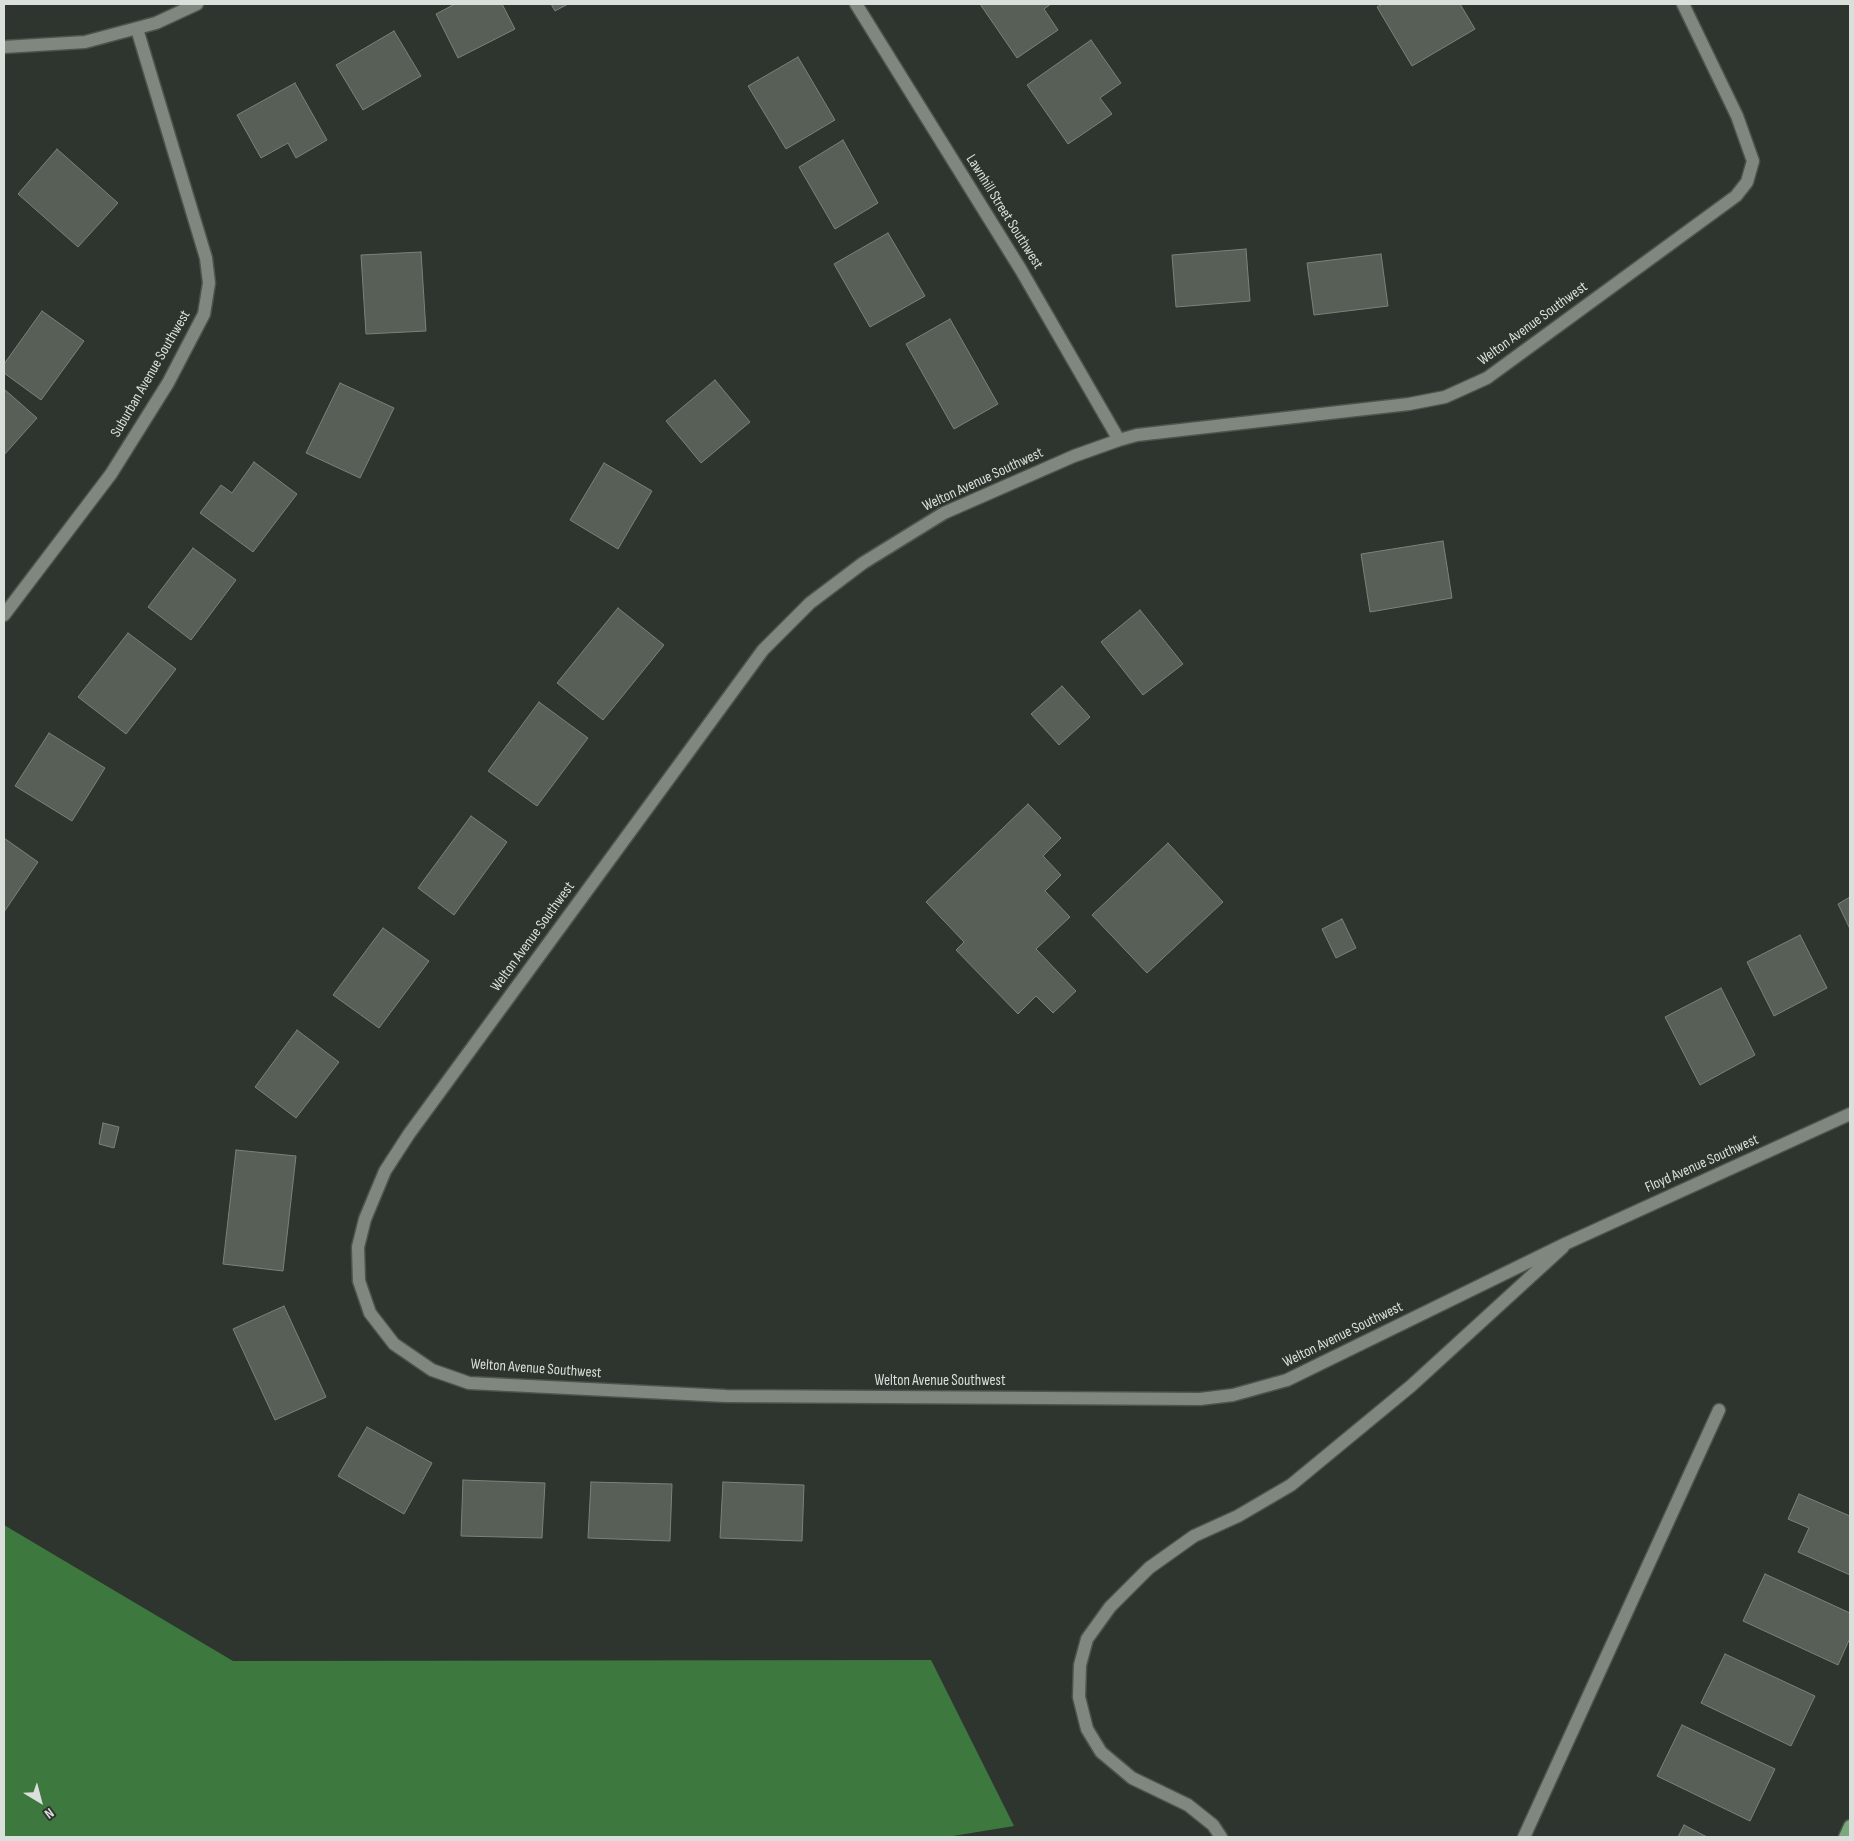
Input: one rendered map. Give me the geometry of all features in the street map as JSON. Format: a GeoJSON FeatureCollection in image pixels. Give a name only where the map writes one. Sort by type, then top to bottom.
{"type":"FeatureCollection","features":[{"type":"Feature","properties":{"kind":"main road"},"geometry":{"type":"LineString","coordinates":[[1845,1837],[1850,1826]]}},
{"type":"Feature","properties":{"kind":"street"},"geometry":{"type":"LineString","coordinates":[[4,47],[85,42],[156,23],[197,4]]}},
{"type":"Feature","properties":{"kind":"street","name":"Lawnhill Street Southwest"},"geometry":{"type":"LineString","coordinates":[[856,4],[1021,270],[1119,440]]}},
{"type":"Feature","properties":{"kind":"street","name":"Welton Avenue Southwest"},"geometry":{"type":"LineString","coordinates":[[1567,1243],[1287,1380],[1233,1396],[1200,1400],[726,1396],[469,1383],[432,1370],[394,1344],[370,1314],[359,1281],[358,1247],[364,1219],[385,1171],[409,1134],[763,650],[810,603],[863,562],[944,513],[1074,456],[1136,435],[1409,404],[1445,397],[1487,378],[1736,196],[1747,182],[1753,161],[1737,116],[1683,4]]}},
{"type":"Feature","properties":{"kind":"street","name":"Suburban Avenue Southwest"},"geometry":{"type":"LineString","coordinates":[[4,615],[111,474],[168,383],[204,314],[209,283],[206,258],[137,29]]}},
{"type":"Feature","properties":{"kind":"street","name":"Floyd Avenue Southwest"},"geometry":{"type":"LineString","coordinates":[[1567,1243],[1850,1114]]}},
{"type":"Feature","properties":{"kind":"street"},"geometry":{"type":"LineString","coordinates":[[1221,1837],[1213,1825],[1188,1804],[1132,1778],[1101,1752],[1087,1729],[1079,1697],[1080,1665],[1088,1639],[1110,1607],[1149,1568],[1194,1536],[1238,1516],[1291,1485],[1410,1386],[1567,1243]]}},
{"type":"Feature","properties":{"kind":"street"},"geometry":{"type":"LineString","coordinates":[[1524,1837],[1718,1410]]}},
{"type":"Feature","properties":{"kind":"green space"},"geometry":{"type":"Polygon","coordinates":[[[4,1525],[233,1661],[931,1660],[1014,1826],[947,1837],[4,1837],[4,1525]]]}},
{"type":"Feature","properties":{"kind":"building"},"geometry":{"type":"Polygon","coordinates":[[[455,4],[502,4],[515,29],[458,58],[436,14],[455,4]]]}},
{"type":"Feature","properties":{"kind":"building"},"geometry":{"type":"Polygon","coordinates":[[[551,4],[568,4],[555,11],[551,4]]]}},
{"type":"Feature","properties":{"kind":"building"},"geometry":{"type":"Polygon","coordinates":[[[980,4],[1051,4],[1044,9],[1058,30],[1017,58],[980,4]]]}},
{"type":"Feature","properties":{"kind":"building"},"geometry":{"type":"Polygon","coordinates":[[[1382,4],[1460,4],[1475,29],[1412,66],[1377,7],[1382,4]]]}},
{"type":"Feature","properties":{"kind":"building"},"geometry":{"type":"Polygon","coordinates":[[[394,31],[421,76],[363,110],[336,65],[394,31]]]}},
{"type":"Feature","properties":{"kind":"building"},"geometry":{"type":"Polygon","coordinates":[[[1091,40],[1121,83],[1100,98],[1112,114],[1068,144],[1027,85],[1091,40]]]}},
{"type":"Feature","properties":{"kind":"building"},"geometry":{"type":"Polygon","coordinates":[[[798,57],[835,120],[786,149],[748,86],[798,57]]]}},
{"type":"Feature","properties":{"kind":"building"},"geometry":{"type":"Polygon","coordinates":[[[295,83],[327,140],[296,158],[288,143],[261,158],[237,115],[295,83]]]}},
{"type":"Feature","properties":{"kind":"building"},"geometry":{"type":"Polygon","coordinates":[[[843,140],[878,203],[835,229],[799,167],[843,140]]]}},
{"type":"Feature","properties":{"kind":"building"},"geometry":{"type":"Polygon","coordinates":[[[57,149],[118,203],[78,247],[18,194],[57,149]]]}},
{"type":"Feature","properties":{"kind":"building"},"geometry":{"type":"Polygon","coordinates":[[[888,233],[925,296],[870,327],[834,264],[888,233]]]}},
{"type":"Feature","properties":{"kind":"building"},"geometry":{"type":"Polygon","coordinates":[[[1246,249],[1250,301],[1176,307],[1172,255],[1246,249]]]}},
{"type":"Feature","properties":{"kind":"building"},"geometry":{"type":"Polygon","coordinates":[[[421,252],[426,331],[366,334],[361,255],[421,252]]]}},
{"type":"Feature","properties":{"kind":"building"},"geometry":{"type":"Polygon","coordinates":[[[1381,254],[1388,306],[1314,315],[1307,263],[1381,254]]]}},
{"type":"Feature","properties":{"kind":"building"},"geometry":{"type":"Polygon","coordinates":[[[42,311],[84,341],[41,400],[4,373],[4,364],[42,311]]]}},
{"type":"Feature","properties":{"kind":"building"},"geometry":{"type":"Polygon","coordinates":[[[950,319],[998,404],[954,429],[906,344],[950,319]]]}},
{"type":"Feature","properties":{"kind":"building"},"geometry":{"type":"Polygon","coordinates":[[[715,380],[750,422],[701,463],[666,421],[715,380]]]}},
{"type":"Feature","properties":{"kind":"building"},"geometry":{"type":"Polygon","coordinates":[[[340,383],[394,408],[360,478],[306,453],[340,383]]]}},
{"type":"Feature","properties":{"kind":"building"},"geometry":{"type":"Polygon","coordinates":[[[4,389],[37,418],[4,455],[4,389]]]}},
{"type":"Feature","properties":{"kind":"building"},"geometry":{"type":"Polygon","coordinates":[[[254,462],[297,494],[253,552],[200,513],[221,485],[232,493],[254,462]]]}},
{"type":"Feature","properties":{"kind":"building"},"geometry":{"type":"Polygon","coordinates":[[[604,463],[652,491],[618,549],[570,520],[604,463]]]}},
{"type":"Feature","properties":{"kind":"building"},"geometry":{"type":"Polygon","coordinates":[[[1443,541],[1452,598],[1370,612],[1361,554],[1443,541]]]}},
{"type":"Feature","properties":{"kind":"building"},"geometry":{"type":"Polygon","coordinates":[[[193,548],[236,580],[191,640],[148,607],[193,548]]]}},
{"type":"Feature","properties":{"kind":"building"},"geometry":{"type":"Polygon","coordinates":[[[618,608],[664,645],[603,720],[557,683],[618,608]]]}},
{"type":"Feature","properties":{"kind":"building"},"geometry":{"type":"Polygon","coordinates":[[[1140,610],[1183,664],[1143,695],[1101,642],[1140,610]]]}},
{"type":"Feature","properties":{"kind":"building"},"geometry":{"type":"Polygon","coordinates":[[[128,633],[176,669],[126,734],[78,697],[128,633]]]}},
{"type":"Feature","properties":{"kind":"building"},"geometry":{"type":"Polygon","coordinates":[[[1062,686],[1090,717],[1059,745],[1031,714],[1062,686]]]}},
{"type":"Feature","properties":{"kind":"building"},"geometry":{"type":"Polygon","coordinates":[[[539,702],[588,738],[537,806],[488,771],[539,702]]]}},
{"type":"Feature","properties":{"kind":"building"},"geometry":{"type":"Polygon","coordinates":[[[49,733],[105,768],[72,821],[15,786],[49,733]]]}},
{"type":"Feature","properties":{"kind":"building"},"geometry":{"type":"Polygon","coordinates":[[[1028,804],[1061,838],[1043,856],[1061,875],[1045,891],[1070,917],[1036,949],[1076,991],[1053,1013],[1036,996],[1018,1014],[956,950],[964,942],[926,902],[1028,804]]]}},
{"type":"Feature","properties":{"kind":"building"},"geometry":{"type":"Polygon","coordinates":[[[471,816],[507,842],[454,915],[418,888],[471,816]]]}},
{"type":"Feature","properties":{"kind":"building"},"geometry":{"type":"Polygon","coordinates":[[[4,838],[38,862],[4,912],[4,838]]]}},
{"type":"Feature","properties":{"kind":"building"},"geometry":{"type":"Polygon","coordinates":[[[1168,843],[1223,902],[1147,973],[1092,915],[1168,843]]]}},
{"type":"Feature","properties":{"kind":"building"},"geometry":{"type":"Polygon","coordinates":[[[1850,897],[1850,929],[1838,904],[1850,897]]]}},
{"type":"Feature","properties":{"kind":"building"},"geometry":{"type":"Polygon","coordinates":[[[1342,919],[1356,948],[1336,958],[1322,929],[1342,919]]]}},
{"type":"Feature","properties":{"kind":"building"},"geometry":{"type":"Polygon","coordinates":[[[383,928],[429,961],[379,1028],[333,995],[383,928]]]}},
{"type":"Feature","properties":{"kind":"building"},"geometry":{"type":"Polygon","coordinates":[[[1800,935],[1827,988],[1774,1016],[1747,962],[1800,935]]]}},
{"type":"Feature","properties":{"kind":"building"},"geometry":{"type":"Polygon","coordinates":[[[1721,988],[1755,1055],[1700,1085],[1665,1017],[1721,988]]]}},
{"type":"Feature","properties":{"kind":"building"},"geometry":{"type":"Polygon","coordinates":[[[297,1030],[339,1062],[296,1118],[255,1087],[297,1030]]]}},
{"type":"Feature","properties":{"kind":"building"},"geometry":{"type":"Polygon","coordinates":[[[103,1123],[119,1127],[114,1148],[99,1144],[103,1123]]]}},
{"type":"Feature","properties":{"kind":"building"},"geometry":{"type":"Polygon","coordinates":[[[236,1150],[296,1156],[283,1271],[223,1264],[236,1150]]]}},
{"type":"Feature","properties":{"kind":"building"},"geometry":{"type":"Polygon","coordinates":[[[284,1306],[326,1397],[275,1420],[233,1329],[284,1306]]]}},
{"type":"Feature","properties":{"kind":"building"},"geometry":{"type":"Polygon","coordinates":[[[367,1427],[432,1463],[404,1514],[338,1476],[367,1427]]]}},
{"type":"Feature","properties":{"kind":"building"},"geometry":{"type":"Polygon","coordinates":[[[463,1480],[545,1483],[542,1538],[461,1536],[463,1480]]]}},
{"type":"Feature","properties":{"kind":"building"},"geometry":{"type":"Polygon","coordinates":[[[591,1482],[672,1484],[670,1541],[588,1538],[591,1482]]]}},
{"type":"Feature","properties":{"kind":"building"},"geometry":{"type":"Polygon","coordinates":[[[723,1482],[804,1485],[802,1541],[720,1538],[723,1482]]]}},
{"type":"Feature","properties":{"kind":"building"},"geometry":{"type":"Polygon","coordinates":[[[1799,1494],[1850,1516],[1850,1575],[1798,1552],[1809,1528],[1788,1519],[1799,1494]]]}},
{"type":"Feature","properties":{"kind":"building"},"geometry":{"type":"Polygon","coordinates":[[[1765,1574],[1850,1613],[1850,1638],[1838,1665],[1743,1621],[1765,1574]]]}},
{"type":"Feature","properties":{"kind":"building"},"geometry":{"type":"Polygon","coordinates":[[[1725,1654],[1815,1696],[1791,1746],[1701,1703],[1725,1654]]]}},
{"type":"Feature","properties":{"kind":"building"},"geometry":{"type":"Polygon","coordinates":[[[1682,1725],[1775,1769],[1750,1821],[1657,1776],[1682,1725]]]}},
{"type":"Feature","properties":{"kind":"building"},"geometry":{"type":"Polygon","coordinates":[[[1684,1825],[1707,1837],[1678,1837],[1684,1825]]]}}]}
